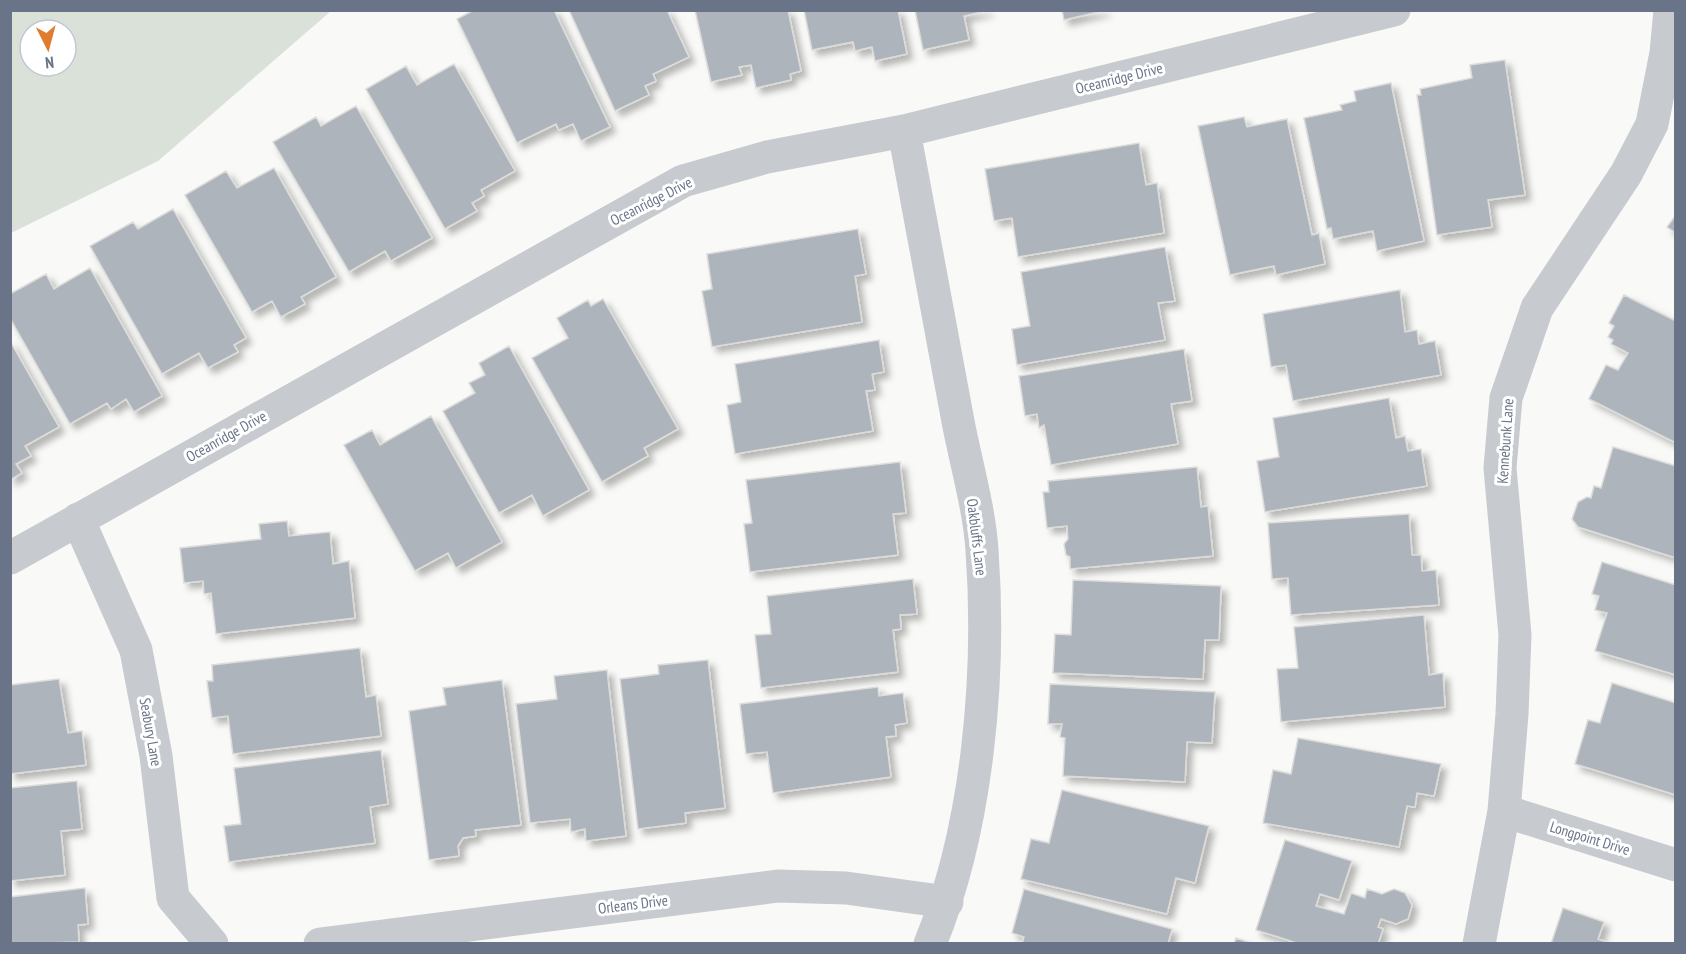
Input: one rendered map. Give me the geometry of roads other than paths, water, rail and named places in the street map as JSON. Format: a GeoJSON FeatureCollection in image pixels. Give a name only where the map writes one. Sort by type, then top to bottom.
{"type":"FeatureCollection","features":[{"type":"Feature","properties":{"kind":"street","name":"Oceanridge Drive"},"geometry":{"type":"LineString","coordinates":[[10,558],[683,181],[767,157],[904,130],[1394,10]]}},
{"type":"Feature","properties":{"kind":"street","name":"Kennebunk Lane"},"geometry":{"type":"LineString","coordinates":[[1479,944],[1504,811],[1515,635],[1500,468],[1506,398],[1538,308],[1626,174],[1652,124],[1666,53],[1670,10]]}},
{"type":"Feature","properties":{"kind":"street","name":"Oakbluffs Lane"},"geometry":{"type":"LineString","coordinates":[[904,130],[982,548],[985,620],[983,686],[974,772],[947,902],[930,944]]}},
{"type":"Feature","properties":{"kind":"street","name":"Seabury Lane"},"geometry":{"type":"LineString","coordinates":[[78,519],[136,650],[156,756],[173,898],[212,944]]}},
{"type":"Feature","properties":{"kind":"street","name":"Longpoint Drive"},"geometry":{"type":"LineString","coordinates":[[1504,811],[1676,865]]}},
{"type":"Feature","properties":{"kind":"street","name":"Orleans Drive"},"geometry":{"type":"LineString","coordinates":[[320,944],[778,886],[846,888],[947,902]]}}]}
